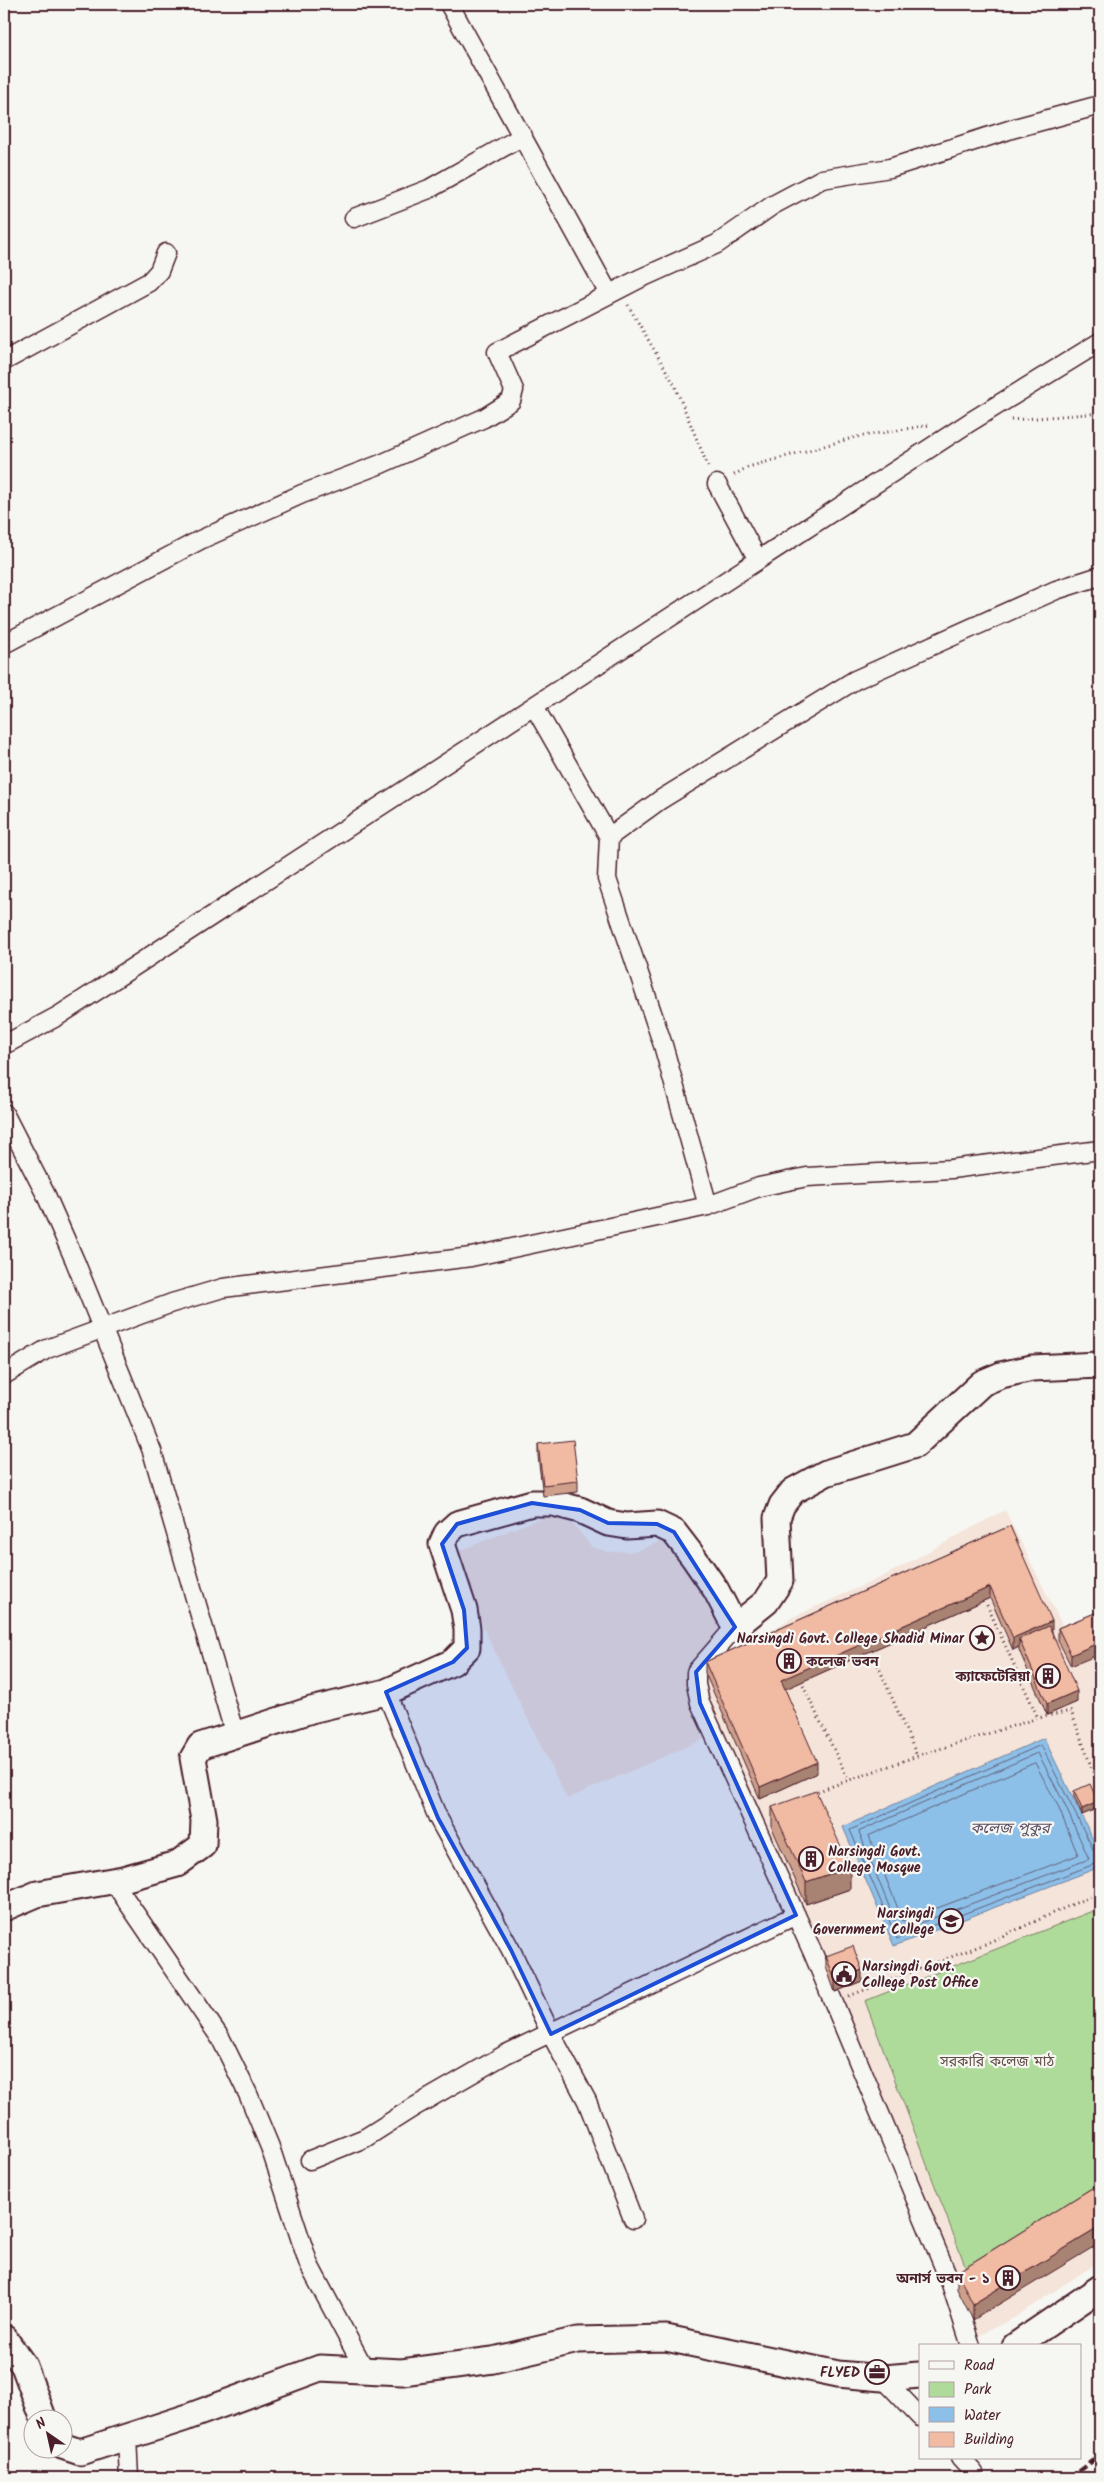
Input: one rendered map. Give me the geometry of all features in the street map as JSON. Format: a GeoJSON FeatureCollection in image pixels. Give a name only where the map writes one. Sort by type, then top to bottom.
{"type":"FeatureCollection","features":[{"type":"Feature","properties":{"kind":"street"},"geometry":{"type":"LineString","coordinates":[[449,4],[614,292]]}},
{"type":"Feature","properties":{"kind":"street"},"geometry":{"type":"LineString","coordinates":[[4,644],[200,540],[302,494],[380,464],[484,418],[511,401],[514,390],[497,352],[614,292],[717,244],[773,205],[822,179],[890,168],[1016,128],[1100,105]]}},
{"type":"Feature","properties":{"kind":"street"},"geometry":{"type":"LineString","coordinates":[[354,218],[429,189],[523,136]]}},
{"type":"Feature","properties":{"kind":"street"},"geometry":{"type":"LineString","coordinates":[[4,361],[149,282],[160,271],[166,253]]}},
{"type":"Feature","properties":{"kind":"street"},"geometry":{"type":"LineString","coordinates":[[4,1045],[58,1016],[984,413],[1100,342]]}},
{"type":"Feature","properties":{"kind":"street"},"geometry":{"type":"LineString","coordinates":[[717,484],[758,560]]}},
{"type":"Feature","properties":{"kind":"street"},"geometry":{"type":"LineString","coordinates":[[609,837],[660,800],[855,680],[1056,590],[1100,576]]}},
{"type":"Feature","properties":{"kind":"street"},"geometry":{"type":"LineString","coordinates":[[534,706],[609,837],[607,879],[663,1045],[708,1206]]}},
{"type":"Feature","properties":{"kind":"street"},"geometry":{"type":"LineString","coordinates":[[4,1113],[46,1194],[152,1451],[235,1735]]}},
{"type":"Feature","properties":{"kind":"street"},"geometry":{"type":"LineString","coordinates":[[4,1375],[47,1348],[102,1327],[223,1288],[471,1257],[708,1206],[759,1187],[807,1176],[951,1169],[1100,1150]]}},
{"type":"Feature","properties":{"kind":"street"},"geometry":{"type":"LineString","coordinates":[[970,2344],[951,2284],[796,1915],[700,1703],[696,1684],[696,1672],[735,1627],[766,1602],[780,1581],[777,1518],[782,1505],[793,1491],[826,1473],[915,1446],[982,1383],[1032,1368],[1100,1365]]}},
{"type":"Feature","properties":{"kind":"street"},"geometry":{"type":"LineString","coordinates":[[4,1908],[37,1894],[113,1881],[177,1864],[203,1844],[204,1820],[193,1758],[200,1746],[311,1710],[386,1692],[453,1662],[467,1648],[467,1629],[464,1610],[442,1544],[447,1532],[457,1524],[532,1503],[553,1503],[580,1510],[608,1523],[627,1526],[657,1524],[674,1532],[716,1590],[735,1627]]}},
{"type":"Feature","properties":{"kind":"street"},"geometry":{"type":"LineString","coordinates":[[386,1692],[438,1818],[511,1950],[551,2034],[588,2101],[633,2219]]}},
{"type":"Feature","properties":{"kind":"street"},"geometry":{"type":"LineString","coordinates":[[113,1881],[221,2039],[248,2094],[270,2147],[309,2265],[365,2370]]}},
{"type":"Feature","properties":{"kind":"street"},"geometry":{"type":"LineString","coordinates":[[310,2160],[365,2138],[414,2107],[506,2054],[796,1915]]}},
{"type":"Feature","properties":{"kind":"street"},"geometry":{"type":"LineString","coordinates":[[1018,2344],[1100,2288]]}},
{"type":"Feature","properties":{"kind":"street"},"geometry":{"type":"LineString","coordinates":[[4,2338],[24,2366],[40,2410]]}},
{"type":"Feature","properties":{"kind":"street"},"geometry":{"type":"LineString","coordinates":[[72,2449],[80,2452],[185,2418],[320,2368],[402,2372],[493,2360],[578,2340],[666,2338],[838,2374],[883,2378],[919,2375]]}},
{"type":"Feature","properties":{"kind":"street"},"geometry":{"type":"LineString","coordinates":[[883,2378],[919,2416]]}},
{"type":"Feature","properties":{"kind":"street"},"geometry":{"type":"LineString","coordinates":[[127,2437],[129,2478]]}},
{"type":"Feature","properties":{"kind":"street"},"geometry":{"type":"LineString","coordinates":[[962,2460],[974,2473]]}},
{"type":"Feature","properties":{"kind":"path"},"geometry":{"type":"LineString","coordinates":[[614,292],[674,384],[711,476],[717,484],[748,467],[856,437],[932,424]]}},
{"type":"Feature","properties":{"kind":"path"},"geometry":{"type":"LineString","coordinates":[[1006,420],[1100,414]]}},
{"type":"Feature","properties":{"kind":"path"},"geometry":{"type":"LineString","coordinates":[[987,1605],[1038,1718]]}},
{"type":"Feature","properties":{"kind":"path"},"geometry":{"type":"LineString","coordinates":[[874,1656],[917,1756]]}},
{"type":"Feature","properties":{"kind":"path"},"geometry":{"type":"LineString","coordinates":[[803,1686],[848,1779]]}},
{"type":"Feature","properties":{"kind":"path"},"geometry":{"type":"LineString","coordinates":[[805,1796],[848,1779],[917,1756],[1038,1718],[1071,1711],[1100,1791]]}},
{"type":"Feature","properties":{"kind":"path"},"geometry":{"type":"LineString","coordinates":[[832,2002],[985,1944],[1100,1892]]}},
{"type":"Feature","properties":{"kind":"highlighted area"},"geometry":{"type":"Polygon","coordinates":[[[532,1503],[580,1510],[608,1523],[657,1524],[674,1532],[735,1627],[696,1672],[700,1703],[796,1915],[551,2034],[511,1950],[438,1818],[386,1692],[453,1662],[467,1648],[464,1610],[442,1544],[457,1524],[532,1503]]]}},
{"type":"Feature","properties":{"kind":"shaded area"},"geometry":{"type":"Polygon","coordinates":[[[561,1510],[592,1547],[608,1552],[636,1551],[674,1536],[722,1631],[708,1648],[690,1664],[687,1674],[711,1736],[567,1799],[474,1609],[451,1554],[561,1510]]]}},
{"type":"Feature","properties":{"kind":"shaded area","name":"Narsingdi Government College"},"geometry":{"type":"Polygon","coordinates":[[[1005,1510],[1062,1625],[1100,1611],[1100,2261],[1012,2319],[973,2338],[711,1716],[701,1673],[793,1617],[882,1577],[1005,1510]]]}},
{"type":"Feature","properties":{"kind":"green space","name":"সরকারি কলেজ মাঠ"},"geometry":{"type":"Polygon","coordinates":[[[1100,1908],[1100,2185],[966,2268],[865,2001],[1100,1908]]]}},
{"type":"Feature","properties":{"kind":"water","name":"কলেজ পুকুর"},"geometry":{"type":"Polygon","coordinates":[[[1044,1738],[1100,1854],[1100,1867],[894,1946],[843,1827],[1044,1738]]]}},
{"type":"Feature","properties":{"kind":"building"},"geometry":{"type":"Polygon","coordinates":[[[573,1440],[578,1481],[543,1485],[538,1444],[573,1440]]]}},
{"type":"Feature","properties":{"kind":"building","name":"কলেজ ভবন"},"geometry":{"type":"Polygon","coordinates":[[[1010,1526],[1052,1621],[1013,1638],[990,1587],[781,1680],[817,1762],[760,1787],[705,1662],[1010,1526]]]}},
{"type":"Feature","properties":{"kind":"building"},"geometry":{"type":"Polygon","coordinates":[[[1100,1611],[1100,1642],[1071,1655],[1058,1628],[1100,1611]]]}},
{"type":"Feature","properties":{"kind":"building","name":"ক্যাফেটেরিয়া"},"geometry":{"type":"Polygon","coordinates":[[[1049,1626],[1077,1691],[1047,1704],[1019,1639],[1049,1626]]]}},
{"type":"Feature","properties":{"kind":"building"},"geometry":{"type":"Polygon","coordinates":[[[1090,1784],[1098,1802],[1082,1809],[1074,1791],[1090,1784]]]}},
{"type":"Feature","properties":{"kind":"building","name":"Narsingdi Govt. College Mosque"},"geometry":{"type":"Polygon","coordinates":[[[816,1791],[850,1867],[806,1882],[772,1807],[816,1791]]]}},
{"type":"Feature","properties":{"kind":"building"},"geometry":{"type":"Polygon","coordinates":[[[853,1946],[862,1970],[835,1980],[826,1956],[853,1946]]]}},
{"type":"Feature","properties":{"kind":"building"},"geometry":{"type":"Polygon","coordinates":[[[1100,2183],[1100,2227],[973,2304],[957,2272],[1100,2183]]]}},
{"type":"Feature","properties":{"kind":"railway"},"geometry":{"type":"LineString","coordinates":[[1069,2478],[1100,2455]]}},
{"type":"Feature","properties":{"kind":"place","name":"Narsingdi Govt. College Shadid Minar"},"geometry":{"type":"Point","coordinates":[982,1638]}},
{"type":"Feature","properties":{"kind":"place","name":"কলেজ ভবন"},"geometry":{"type":"Point","coordinates":[789,1661]}},
{"type":"Feature","properties":{"kind":"place","name":"ক্যাফেটেরিয়া"},"geometry":{"type":"Point","coordinates":[1048,1676]}},
{"type":"Feature","properties":{"kind":"place","name":"Narsingdi Govt. College Mosque"},"geometry":{"type":"Point","coordinates":[811,1859]}},
{"type":"Feature","properties":{"kind":"place","name":"Narsingdi Government College"},"geometry":{"type":"Point","coordinates":[951,1921]}},
{"type":"Feature","properties":{"kind":"place","name":"Narsingdi Govt. College Post Office"},"geometry":{"type":"Point","coordinates":[844,1974]}},
{"type":"Feature","properties":{"kind":"place","name":"অনার্স ভবন - ১"},"geometry":{"type":"Point","coordinates":[1008,2278]}},
{"type":"Feature","properties":{"kind":"place","name":"FLYED"},"geometry":{"type":"Point","coordinates":[877,2372]}}]}
